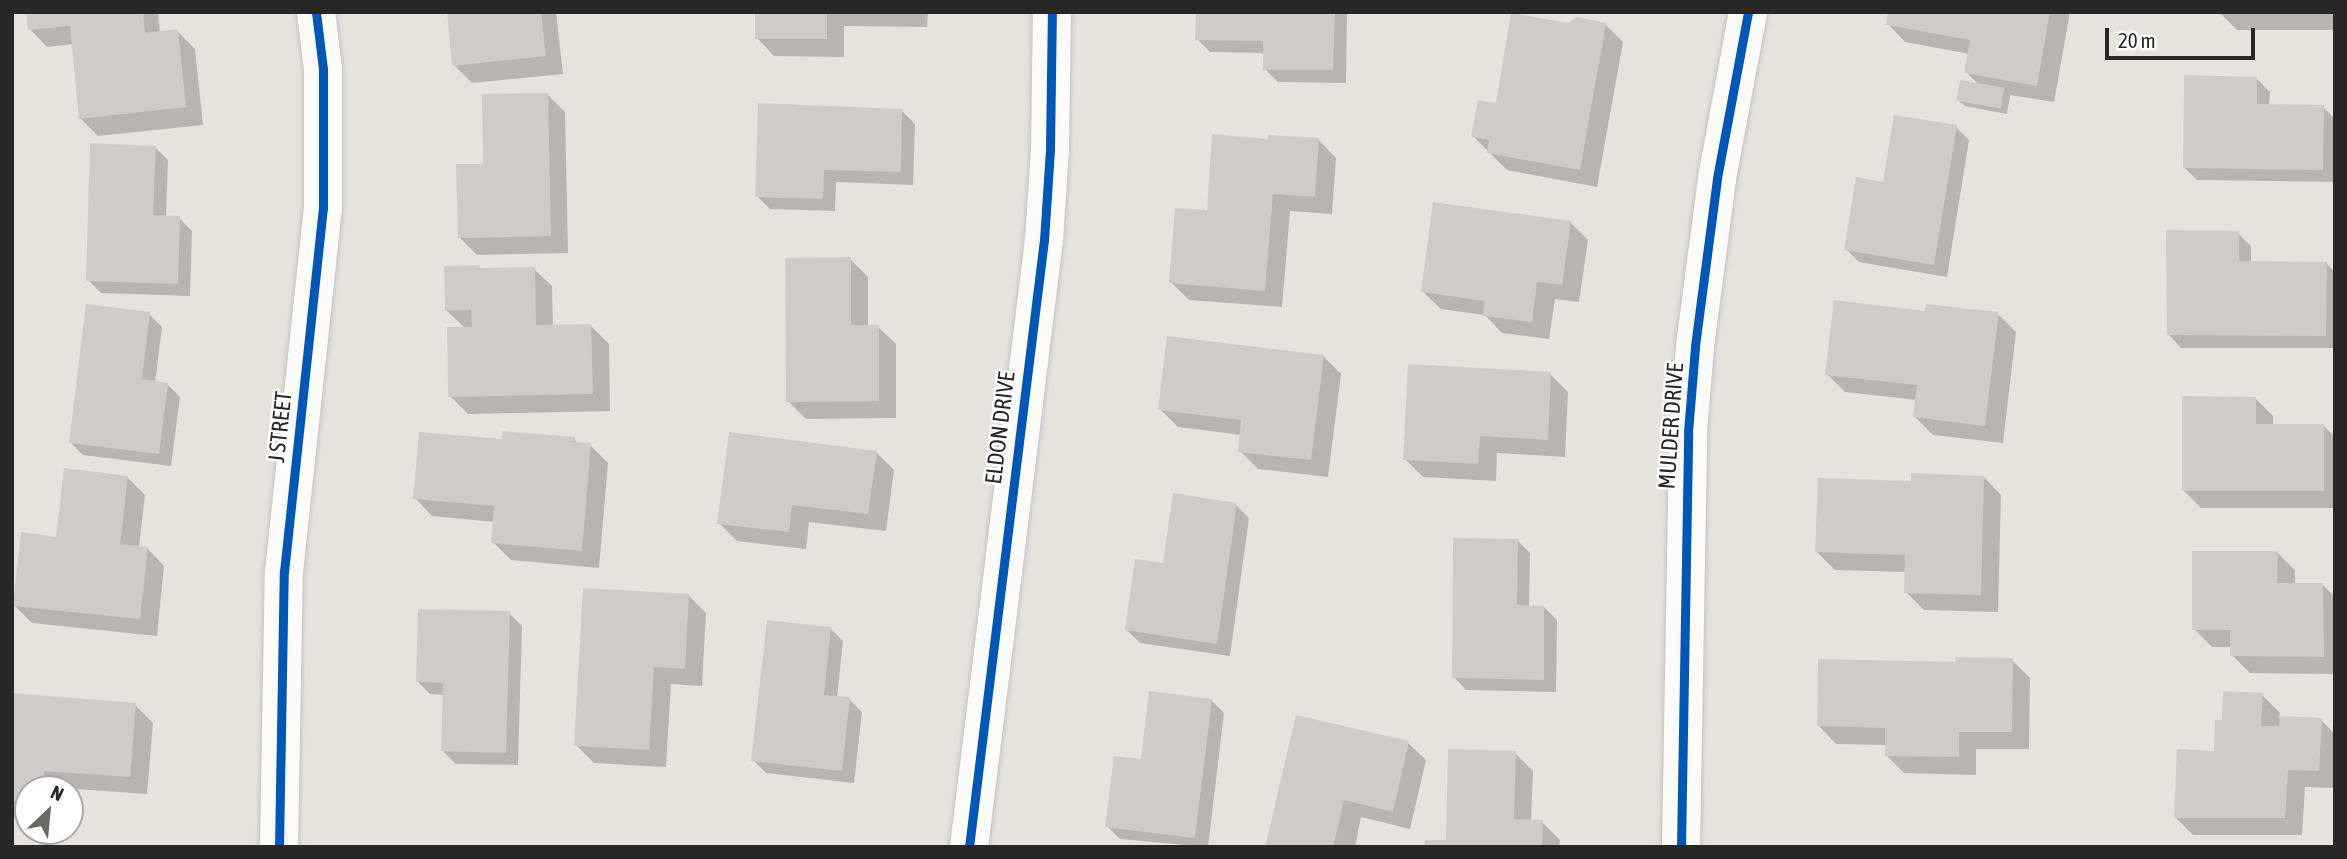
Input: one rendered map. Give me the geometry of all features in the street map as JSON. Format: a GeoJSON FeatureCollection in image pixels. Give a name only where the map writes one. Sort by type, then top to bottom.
{"type":"FeatureCollection","features":[{"type":"Feature","properties":{"kind":"street","name":"J STREET"},"geometry":{"type":"LineString","coordinates":[[279,847],[284,572],[323,208],[323,69],[316,12]]}},
{"type":"Feature","properties":{"kind":"street","name":"ELDON DRIVE"},"geometry":{"type":"LineString","coordinates":[[969,847],[1044,240],[1050,149],[1052,12]]}},
{"type":"Feature","properties":{"kind":"street","name":"MULDER DRIVE"},"geometry":{"type":"LineString","coordinates":[[1681,847],[1684,517],[1691,395],[1717,178],[1748,12]]}},
{"type":"Feature","properties":{"kind":"building"},"geometry":{"type":"Polygon","coordinates":[[[26,12],[143,12],[145,33],[178,29],[186,107],[79,119],[70,26],[28,30],[26,12]]]}},
{"type":"Feature","properties":{"kind":"building"},"geometry":{"type":"Polygon","coordinates":[[[447,12],[541,12],[546,56],[452,66],[447,12]]]}},
{"type":"Feature","properties":{"kind":"building"},"geometry":{"type":"Polygon","coordinates":[[[755,12],[827,12],[827,39],[755,39],[755,12]]]}},
{"type":"Feature","properties":{"kind":"building"},"geometry":{"type":"Polygon","coordinates":[[[1196,12],[1335,12],[1333,70],[1263,70],[1263,41],[1195,40],[1196,12]]]}},
{"type":"Feature","properties":{"kind":"building"},"geometry":{"type":"Polygon","coordinates":[[[1888,12],[2050,12],[2037,86],[1964,73],[1970,40],[1886,25],[1888,12]]]}},
{"type":"Feature","properties":{"kind":"building"},"geometry":{"type":"Polygon","coordinates":[[[1511,13],[1568,23],[1577,17],[1606,23],[1580,170],[1487,153],[1489,140],[1471,137],[1478,100],[1496,103],[1511,13]]]}},
{"type":"Feature","properties":{"kind":"building"},"geometry":{"type":"Polygon","coordinates":[[[2184,75],[2257,77],[2257,104],[2324,105],[2323,170],[2183,168],[2184,75]]]}},
{"type":"Feature","properties":{"kind":"building"},"geometry":{"type":"Polygon","coordinates":[[[1960,80],[2004,88],[2001,108],[1956,101],[1960,80]]]}},
{"type":"Feature","properties":{"kind":"building"},"geometry":{"type":"Polygon","coordinates":[[[548,93],[551,236],[458,238],[456,164],[483,164],[482,94],[548,93]]]}},
{"type":"Feature","properties":{"kind":"building"},"geometry":{"type":"Polygon","coordinates":[[[758,103],[902,109],[901,172],[824,170],[823,199],[755,197],[758,103]]]}},
{"type":"Feature","properties":{"kind":"building"},"geometry":{"type":"Polygon","coordinates":[[[1894,115],[1957,125],[1934,265],[1844,250],[1856,177],[1883,182],[1894,115]]]}},
{"type":"Feature","properties":{"kind":"building"},"geometry":{"type":"Polygon","coordinates":[[[1212,134],[1268,139],[1268,135],[1319,138],[1315,197],[1273,194],[1265,291],[1169,283],[1175,208],[1207,210],[1212,134]]]}},
{"type":"Feature","properties":{"kind":"building"},"geometry":{"type":"Polygon","coordinates":[[[90,143],[156,146],[153,215],[180,216],[178,284],[86,281],[90,143]]]}},
{"type":"Feature","properties":{"kind":"building"},"geometry":{"type":"Polygon","coordinates":[[[1433,202],[1571,221],[1562,285],[1537,282],[1532,322],[1483,316],[1484,301],[1421,292],[1433,202]]]}},
{"type":"Feature","properties":{"kind":"building"},"geometry":{"type":"Polygon","coordinates":[[[2166,230],[2239,231],[2239,261],[2327,262],[2326,336],[2167,335],[2166,230]]]}},
{"type":"Feature","properties":{"kind":"building"},"geometry":{"type":"Polygon","coordinates":[[[851,257],[851,325],[879,325],[879,401],[786,402],[785,258],[851,257]]]}},
{"type":"Feature","properties":{"kind":"building"},"geometry":{"type":"Polygon","coordinates":[[[479,265],[480,268],[535,267],[536,325],[591,324],[593,394],[448,397],[447,327],[472,327],[471,310],[445,311],[444,266],[479,265]]]}},
{"type":"Feature","properties":{"kind":"building"},"geometry":{"type":"Polygon","coordinates":[[[1834,300],[1925,311],[1926,304],[1999,312],[1985,426],[1913,417],[1917,385],[1825,375],[1834,300]]]}},
{"type":"Feature","properties":{"kind":"building"},"geometry":{"type":"Polygon","coordinates":[[[86,304],[150,312],[142,379],[168,383],[159,454],[69,443],[86,304]]]}},
{"type":"Feature","properties":{"kind":"building"},"geometry":{"type":"Polygon","coordinates":[[[1167,336],[1324,355],[1311,460],[1238,452],[1241,420],[1158,410],[1167,336]]]}},
{"type":"Feature","properties":{"kind":"building"},"geometry":{"type":"Polygon","coordinates":[[[1408,364],[1551,372],[1548,440],[1480,436],[1478,464],[1403,460],[1408,364]]]}},
{"type":"Feature","properties":{"kind":"building"},"geometry":{"type":"Polygon","coordinates":[[[2182,396],[2256,397],[2256,424],[2324,424],[2324,491],[2182,491],[2182,396]]]}},
{"type":"Feature","properties":{"kind":"building"},"geometry":{"type":"Polygon","coordinates":[[[503,431],[575,437],[574,442],[591,443],[582,551],[491,543],[494,506],[413,499],[419,432],[502,439],[503,431]]]}},
{"type":"Feature","properties":{"kind":"building"},"geometry":{"type":"Polygon","coordinates":[[[729,432],[877,451],[868,514],[792,505],[789,532],[717,524],[729,432]]]}},
{"type":"Feature","properties":{"kind":"building"},"geometry":{"type":"Polygon","coordinates":[[[64,468],[128,476],[120,544],[148,547],[140,619],[13,606],[21,532],[56,537],[64,468]]]}},
{"type":"Feature","properties":{"kind":"building"},"geometry":{"type":"Polygon","coordinates":[[[1911,473],[1984,476],[1981,595],[1904,593],[1905,555],[1815,552],[1818,478],[1911,481],[1911,473]]]}},
{"type":"Feature","properties":{"kind":"building"},"geometry":{"type":"Polygon","coordinates":[[[1173,493],[1237,503],[1217,644],[1125,630],[1135,559],[1163,563],[1173,493]]]}},
{"type":"Feature","properties":{"kind":"building"},"geometry":{"type":"Polygon","coordinates":[[[1453,538],[1518,539],[1517,605],[1544,606],[1544,680],[1452,678],[1453,538]]]}},
{"type":"Feature","properties":{"kind":"building"},"geometry":{"type":"Polygon","coordinates":[[[2192,551],[2278,551],[2277,583],[2323,583],[2324,657],[2230,656],[2230,630],[2192,630],[2192,551]]]}},
{"type":"Feature","properties":{"kind":"building"},"geometry":{"type":"Polygon","coordinates":[[[583,588],[689,594],[685,669],[654,667],[649,750],[574,746],[583,588]]]}},
{"type":"Feature","properties":{"kind":"building"},"geometry":{"type":"Polygon","coordinates":[[[418,609],[510,611],[506,753],[441,751],[443,683],[416,682],[418,609]]]}},
{"type":"Feature","properties":{"kind":"building"},"geometry":{"type":"Polygon","coordinates":[[[767,620],[831,627],[824,695],[850,697],[842,771],[751,761],[767,620]]]}},
{"type":"Feature","properties":{"kind":"building"},"geometry":{"type":"Polygon","coordinates":[[[1955,657],[2013,658],[2012,732],[1959,732],[1959,757],[1885,756],[1885,728],[1817,726],[1818,659],[1956,662],[1955,657]]]}},
{"type":"Feature","properties":{"kind":"building"},"geometry":{"type":"Polygon","coordinates":[[[1149,691],[1212,699],[1195,838],[1105,827],[1114,756],[1141,759],[1149,691]]]}},
{"type":"Feature","properties":{"kind":"building"},"geometry":{"type":"Polygon","coordinates":[[[2223,691],[2263,693],[2261,726],[2279,726],[2280,716],[2322,718],[2319,771],[2288,770],[2285,818],[2174,818],[2177,749],[2214,751],[2215,720],[2222,720],[2223,691]]]}},
{"type":"Feature","properties":{"kind":"building"},"geometry":{"type":"Polygon","coordinates":[[[12,693],[136,703],[130,777],[44,771],[44,775],[14,775],[12,801],[12,693]]]}},
{"type":"Feature","properties":{"kind":"building"},"geometry":{"type":"Polygon","coordinates":[[[1296,715],[1409,741],[1393,812],[1344,800],[1333,847],[1265,847],[1296,715]]]}},
{"type":"Feature","properties":{"kind":"building"},"geometry":{"type":"Polygon","coordinates":[[[1448,749],[1516,751],[1514,819],[1543,820],[1542,847],[1424,847],[1425,840],[1446,840],[1448,749]]]}},
{"type":"Feature","properties":{"kind":"cycle path"},"geometry":{"type":"LineString","coordinates":[[279,847],[284,572],[323,208],[323,69],[316,12]]}},
{"type":"Feature","properties":{"kind":"cycle path"},"geometry":{"type":"LineString","coordinates":[[969,847],[1044,240],[1050,149],[1052,12]]}},
{"type":"Feature","properties":{"kind":"cycle path"},"geometry":{"type":"LineString","coordinates":[[1681,847],[1688,432],[1695,346],[1717,178],[1748,12]]}}]}
